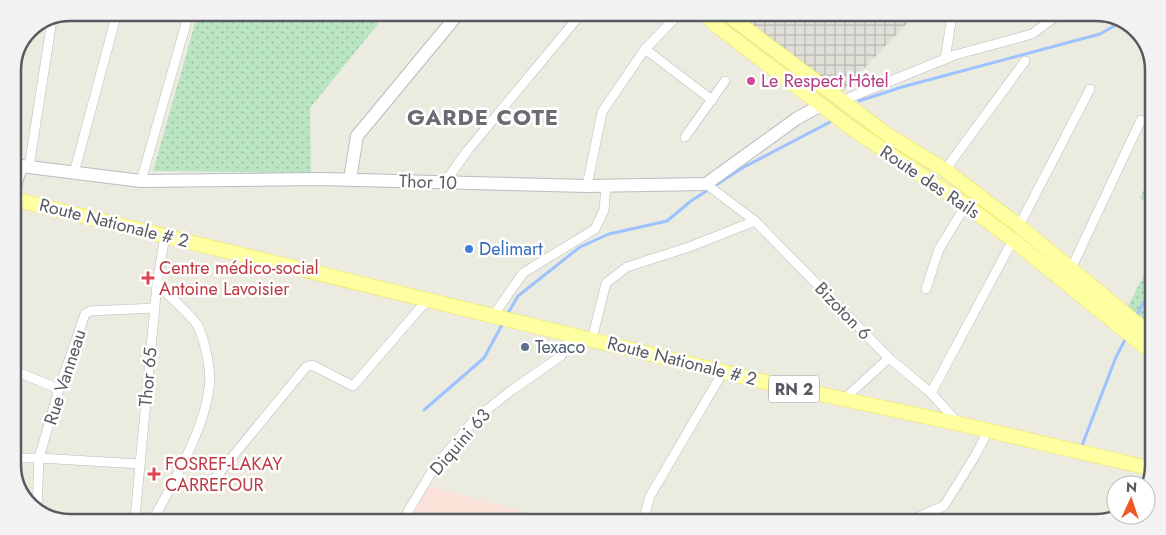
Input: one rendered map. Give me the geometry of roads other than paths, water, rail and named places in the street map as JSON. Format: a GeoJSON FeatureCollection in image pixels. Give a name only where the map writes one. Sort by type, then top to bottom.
{"type":"FeatureCollection","features":[{"type":"Feature","properties":{"kind":"main road","name":"Route des Rails"},"geometry":{"type":"LineString","coordinates":[[712,21],[854,130],[966,205],[1122,319]]}},
{"type":"Feature","properties":{"kind":"main road","name":"Route des Rails"},"geometry":{"type":"LineString","coordinates":[[736,21],[889,136],[945,170],[1019,226],[1071,269],[1145,339]]}},
{"type":"Feature","properties":{"kind":"main road","name":"Route Nationale # 2"},"geometry":{"type":"LineString","coordinates":[[21,201],[723,372],[1145,467]]}},
{"type":"Feature","properties":{"kind":"street"},"geometry":{"type":"LineString","coordinates":[[74,173],[114,21]]}},
{"type":"Feature","properties":{"kind":"street"},"geometry":{"type":"LineString","coordinates":[[141,181],[187,21]]}},
{"type":"Feature","properties":{"kind":"street"},"geometry":{"type":"LineString","coordinates":[[350,179],[357,136],[452,21]]}},
{"type":"Feature","properties":{"kind":"street"},"geometry":{"type":"LineString","coordinates":[[445,182],[468,150],[575,21]]}},
{"type":"Feature","properties":{"kind":"street"},"geometry":{"type":"LineString","coordinates":[[586,186],[602,112],[645,49],[672,21]]}},
{"type":"Feature","properties":{"kind":"street"},"geometry":{"type":"LineString","coordinates":[[945,59],[951,21]]}},
{"type":"Feature","properties":{"kind":"street"},"geometry":{"type":"LineString","coordinates":[[841,101],[945,59],[1032,34],[1050,21]]}},
{"type":"Feature","properties":{"kind":"street"},"geometry":{"type":"LineString","coordinates":[[21,166],[51,26]]}},
{"type":"Feature","properties":{"kind":"street"},"geometry":{"type":"LineString","coordinates":[[645,49],[712,100]]}},
{"type":"Feature","properties":{"kind":"street"},"geometry":{"type":"LineString","coordinates":[[945,170],[1025,61]]}},
{"type":"Feature","properties":{"kind":"street"},"geometry":{"type":"LineString","coordinates":[[685,138],[725,81]]}},
{"type":"Feature","properties":{"kind":"street"},"geometry":{"type":"LineString","coordinates":[[1019,226],[1090,89]]}},
{"type":"Feature","properties":{"kind":"street"},"geometry":{"type":"LineString","coordinates":[[706,184],[796,119],[824,107]]}},
{"type":"Feature","properties":{"kind":"street"},"geometry":{"type":"LineString","coordinates":[[1071,269],[1141,120]]}},
{"type":"Feature","properties":{"kind":"street","name":"Thor 10"},"geometry":{"type":"LineString","coordinates":[[21,166],[141,181],[350,179],[586,186],[706,184]]}},
{"type":"Feature","properties":{"kind":"street","name":"Bizoton 6"},"geometry":{"type":"LineString","coordinates":[[706,184],[755,221],[889,358],[931,393],[960,424]]}},
{"type":"Feature","properties":{"kind":"street"},"geometry":{"type":"LineString","coordinates":[[493,316],[523,273],[595,229],[604,210],[606,186]]}},
{"type":"Feature","properties":{"kind":"street"},"geometry":{"type":"LineString","coordinates":[[926,289],[939,249],[966,205]]}},
{"type":"Feature","properties":{"kind":"street"},"geometry":{"type":"LineString","coordinates":[[592,339],[606,283],[627,266],[689,247],[755,221]]}},
{"type":"Feature","properties":{"kind":"street","name":"Thor 65"},"geometry":{"type":"LineString","coordinates":[[136,514],[157,284],[166,236]]}},
{"type":"Feature","properties":{"kind":"street"},"geometry":{"type":"LineString","coordinates":[[931,393],[1013,240]]}},
{"type":"Feature","properties":{"kind":"street"},"geometry":{"type":"LineString","coordinates":[[156,514],[180,470],[202,419],[210,387],[208,362],[199,326],[157,284]]}},
{"type":"Feature","properties":{"kind":"street"},"geometry":{"type":"LineString","coordinates":[[215,478],[306,368],[312,366],[353,386],[428,300]]}},
{"type":"Feature","properties":{"kind":"street","name":"Rue Vanneau"},"geometry":{"type":"LineString","coordinates":[[37,500],[39,458],[59,389],[85,314],[90,311],[155,308]]}},
{"type":"Feature","properties":{"kind":"street","name":"Diquini 63"},"geometry":{"type":"LineString","coordinates":[[407,514],[434,468],[475,419],[512,390],[561,356],[572,335]]}},
{"type":"Feature","properties":{"kind":"street"},"geometry":{"type":"LineString","coordinates":[[844,399],[889,358]]}},
{"type":"Feature","properties":{"kind":"street"},"geometry":{"type":"LineString","coordinates":[[645,514],[650,496],[723,372]]}},
{"type":"Feature","properties":{"kind":"street"},"geometry":{"type":"LineString","coordinates":[[21,373],[59,389]]}},
{"type":"Feature","properties":{"kind":"street"},"geometry":{"type":"LineString","coordinates":[[925,514],[944,506],[988,431]]}},
{"type":"Feature","properties":{"kind":"street"},"geometry":{"type":"LineString","coordinates":[[21,458],[140,464]]}},
{"type":"Feature","properties":{"kind":"waterway"},"geometry":{"type":"LineString","coordinates":[[859,101],[902,87],[1100,34],[1115,26]]}},
{"type":"Feature","properties":{"kind":"waterway"},"geometry":{"type":"LineString","coordinates":[[507,315],[518,296],[580,247],[609,234],[667,221],[691,201],[744,167],[830,122]]}},
{"type":"Feature","properties":{"kind":"waterway"},"geometry":{"type":"LineString","coordinates":[[1136,317],[1145,300]]}},
{"type":"Feature","properties":{"kind":"waterway"},"geometry":{"type":"LineString","coordinates":[[424,410],[484,358],[503,323]]}},
{"type":"Feature","properties":{"kind":"waterway"},"geometry":{"type":"LineString","coordinates":[[1081,448],[1116,357],[1127,336]]}},
{"type":"Feature","properties":{"kind":"place","name":"Le Respect Hôtel"},"geometry":{"type":"Point","coordinates":[751,81]}},
{"type":"Feature","properties":{"kind":"place","name":"Delimart"},"geometry":{"type":"Point","coordinates":[469,249]}},
{"type":"Feature","properties":{"kind":"place","name":"Centre médico-social Antoine Lavoisier"},"geometry":{"type":"Point","coordinates":[148,278]}},
{"type":"Feature","properties":{"kind":"place","name":"Texaco"},"geometry":{"type":"Point","coordinates":[525,347]}},
{"type":"Feature","properties":{"kind":"place","name":"FOSREF-LAKAY CARREFOUR"},"geometry":{"type":"Point","coordinates":[154,474]}},
{"type":"Feature","properties":{"kind":"district","name":"GARDE COTE"},"geometry":{"type":"Point","coordinates":[483,117]}}]}
